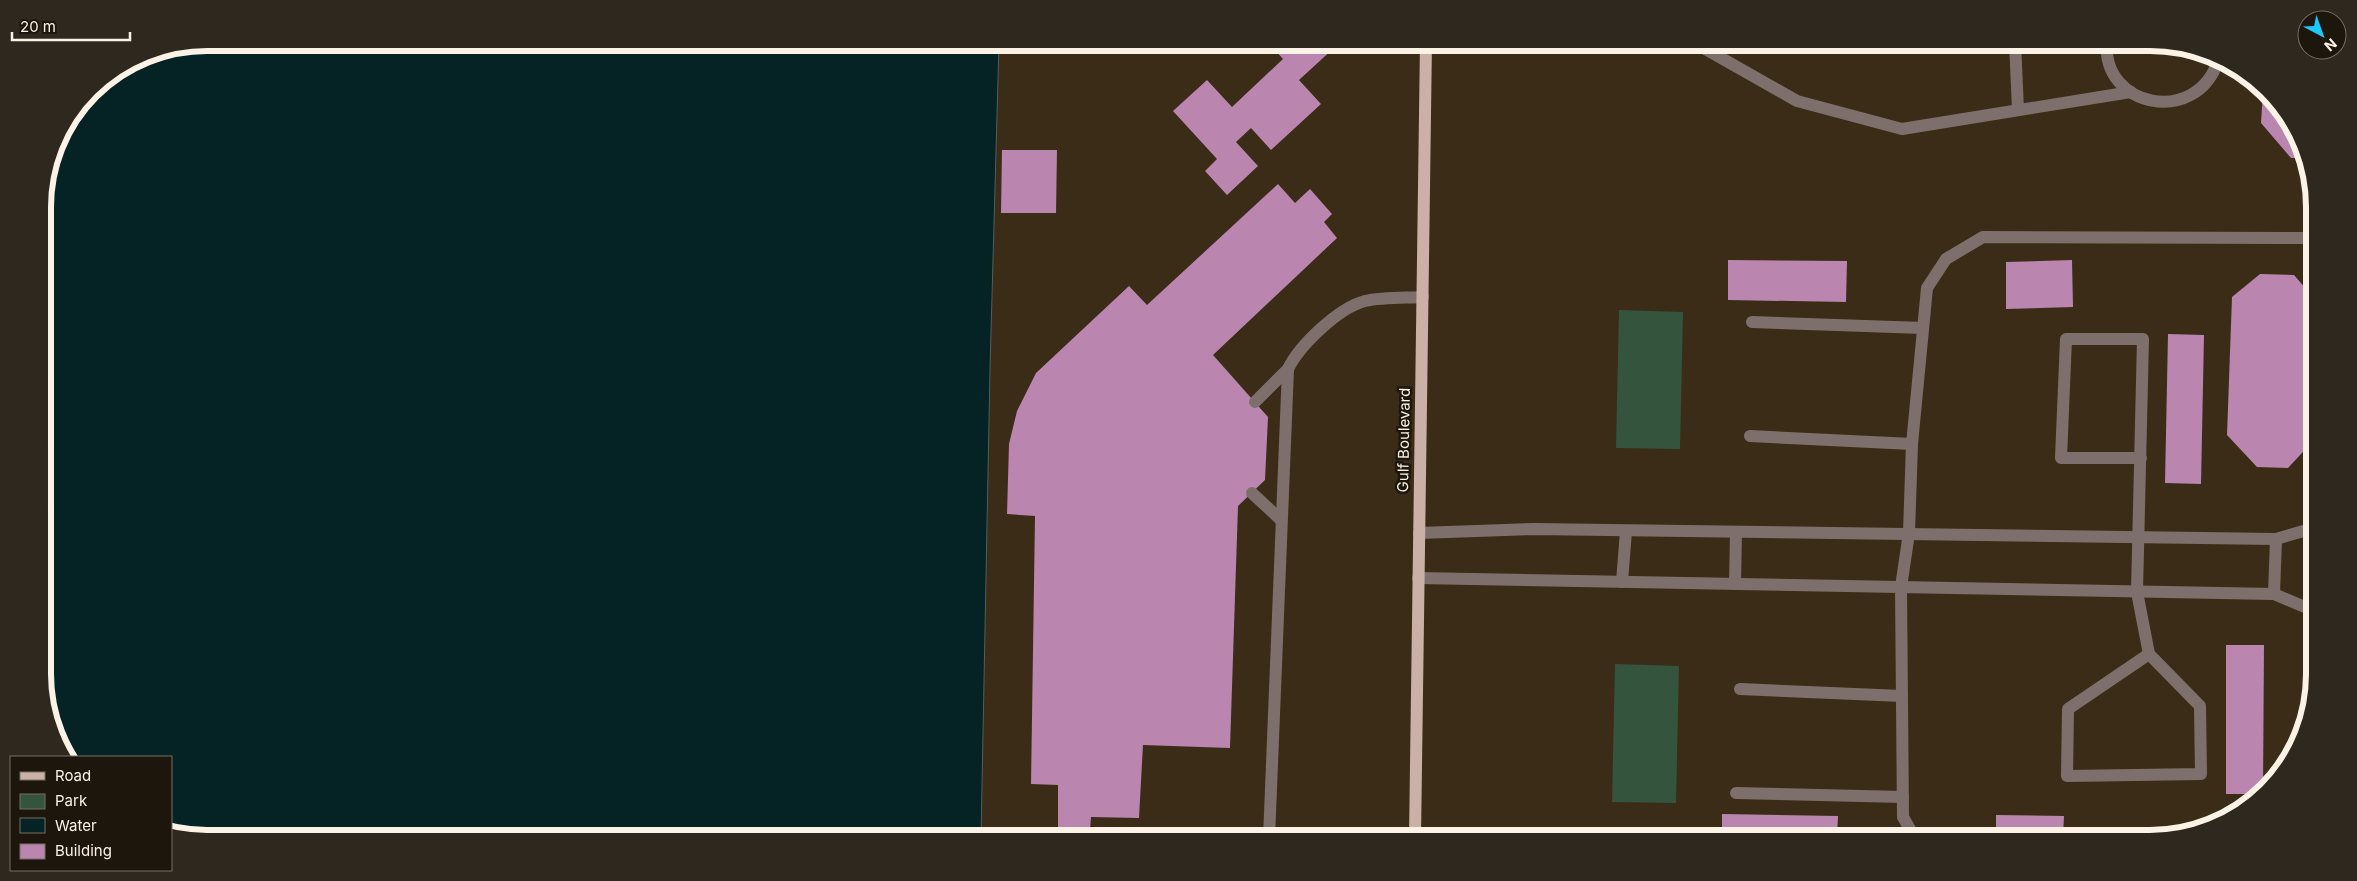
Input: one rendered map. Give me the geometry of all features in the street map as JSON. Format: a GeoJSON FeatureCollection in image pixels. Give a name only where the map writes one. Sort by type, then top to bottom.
{"type":"FeatureCollection","features":[{"type":"Feature","properties":{"kind":"main road","name":"Gulf Boulevard"},"geometry":{"type":"LineString","coordinates":[[1415,829],[1426,51]]}},
{"type":"Feature","properties":{"kind":"lane"},"geometry":{"type":"LineString","coordinates":[[1709,51],[1797,101],[1902,129],[2131,92]]}},
{"type":"Feature","properties":{"kind":"lane"},"geometry":{"type":"LineString","coordinates":[[2015,51],[2018,110]]}},
{"type":"Feature","properties":{"kind":"lane"},"geometry":{"type":"LineString","coordinates":[[2108,51],[2109,63],[2118,80],[2131,92],[2148,100],[2167,103],[2186,98],[2203,88],[2216,66]]}},
{"type":"Feature","properties":{"kind":"lane"},"geometry":{"type":"LineString","coordinates":[[1910,829],[1903,817],[1902,587],[1909,534],[1912,444],[1927,288],[1946,259],[1983,237],[2306,238]]}},
{"type":"Feature","properties":{"kind":"lane"},"geometry":{"type":"LineString","coordinates":[[1255,402],[1288,370],[1293,359],[1313,336],[1353,305],[1366,301],[1423,297]]}},
{"type":"Feature","properties":{"kind":"lane"},"geometry":{"type":"LineString","coordinates":[[1752,322],[1923,328]]}},
{"type":"Feature","properties":{"kind":"lane"},"geometry":{"type":"LineString","coordinates":[[2141,458],[2061,458],[2066,339],[2143,339],[2141,458],[2137,592],[2149,654],[2200,706],[2200,774],[2067,776],[2068,709],[2149,654]]}},
{"type":"Feature","properties":{"kind":"lane"},"geometry":{"type":"LineString","coordinates":[[1269,829],[1288,370]]}},
{"type":"Feature","properties":{"kind":"lane"},"geometry":{"type":"LineString","coordinates":[[1750,436],[1912,444]]}},
{"type":"Feature","properties":{"kind":"lane"},"geometry":{"type":"LineString","coordinates":[[1252,493],[1282,520]]}},
{"type":"Feature","properties":{"kind":"lane"},"geometry":{"type":"LineString","coordinates":[[1419,533],[1534,529],[2276,539],[2306,530]]}},
{"type":"Feature","properties":{"kind":"lane"},"geometry":{"type":"LineString","coordinates":[[1622,582],[1626,531]]}},
{"type":"Feature","properties":{"kind":"lane"},"geometry":{"type":"LineString","coordinates":[[1735,584],[1736,532]]}},
{"type":"Feature","properties":{"kind":"lane"},"geometry":{"type":"LineString","coordinates":[[2274,594],[2276,539]]}},
{"type":"Feature","properties":{"kind":"lane"},"geometry":{"type":"LineString","coordinates":[[1418,578],[2274,594],[2306,608]]}},
{"type":"Feature","properties":{"kind":"lane"},"geometry":{"type":"LineString","coordinates":[[1740,689],[1902,696]]}},
{"type":"Feature","properties":{"kind":"lane"},"geometry":{"type":"LineString","coordinates":[[1736,793],[1903,797]]}},
{"type":"Feature","properties":{"kind":"green space"},"geometry":{"type":"Polygon","coordinates":[[[1619,310],[1683,312],[1680,449],[1616,448],[1619,310]]]}},
{"type":"Feature","properties":{"kind":"green space"},"geometry":{"type":"Polygon","coordinates":[[[1615,664],[1679,666],[1676,803],[1612,802],[1615,664]]]}},
{"type":"Feature","properties":{"kind":"water"},"geometry":{"type":"Polygon","coordinates":[[[207,51],[999,51],[990,369],[981,830],[207,830],[172,825],[172,756],[74,756],[67,743],[54,704],[51,674],[53,187],[63,147],[77,120],[104,90],[120,77],[138,67],[167,57],[207,51]]]}},
{"type":"Feature","properties":{"kind":"building"},"geometry":{"type":"Polygon","coordinates":[[[1276,51],[1331,51],[1299,80],[1321,104],[1271,150],[1251,128],[1236,142],[1258,166],[1227,195],[1205,171],[1217,159],[1173,111],[1207,80],[1232,107],[1283,59],[1276,51]]]}},
{"type":"Feature","properties":{"kind":"building"},"geometry":{"type":"Polygon","coordinates":[[[2263,100],[2274,112],[2285,129],[2297,158],[2291,158],[2261,123],[2263,100]]]}},
{"type":"Feature","properties":{"kind":"building"},"geometry":{"type":"Polygon","coordinates":[[[1002,150],[1057,150],[1056,213],[1001,213],[1002,150]]]}},
{"type":"Feature","properties":{"kind":"building"},"geometry":{"type":"Polygon","coordinates":[[[1278,184],[1295,203],[1310,189],[1332,214],[1324,222],[1337,238],[1213,355],[1268,417],[1265,480],[1238,506],[1230,748],[1143,745],[1139,818],[1091,817],[1090,830],[1058,828],[1058,785],[1031,784],[1035,516],[1007,514],[1009,444],[1017,411],[1036,373],[1129,286],[1147,305],[1278,184]]]}},
{"type":"Feature","properties":{"kind":"building"},"geometry":{"type":"Polygon","coordinates":[[[1728,260],[1847,261],[1846,302],[1728,300],[1728,260]]]}},
{"type":"Feature","properties":{"kind":"building"},"geometry":{"type":"Polygon","coordinates":[[[2072,260],[2073,307],[2006,309],[2006,262],[2072,260]]]}},
{"type":"Feature","properties":{"kind":"building"},"geometry":{"type":"Polygon","coordinates":[[[2260,274],[2294,275],[2306,289],[2306,449],[2288,468],[2257,467],[2227,435],[2232,297],[2260,274]]]}},
{"type":"Feature","properties":{"kind":"building"},"geometry":{"type":"Polygon","coordinates":[[[2168,334],[2204,335],[2201,484],[2165,483],[2168,334]]]}},
{"type":"Feature","properties":{"kind":"building"},"geometry":{"type":"Polygon","coordinates":[[[2226,645],[2264,645],[2263,781],[2249,794],[2226,794],[2226,645]]]}},
{"type":"Feature","properties":{"kind":"building"},"geometry":{"type":"Polygon","coordinates":[[[1722,814],[1838,816],[1837,829],[1722,829],[1722,814]]]}},
{"type":"Feature","properties":{"kind":"building"},"geometry":{"type":"Polygon","coordinates":[[[1996,815],[2064,816],[2063,829],[1996,829],[1996,815]]]}}]}
